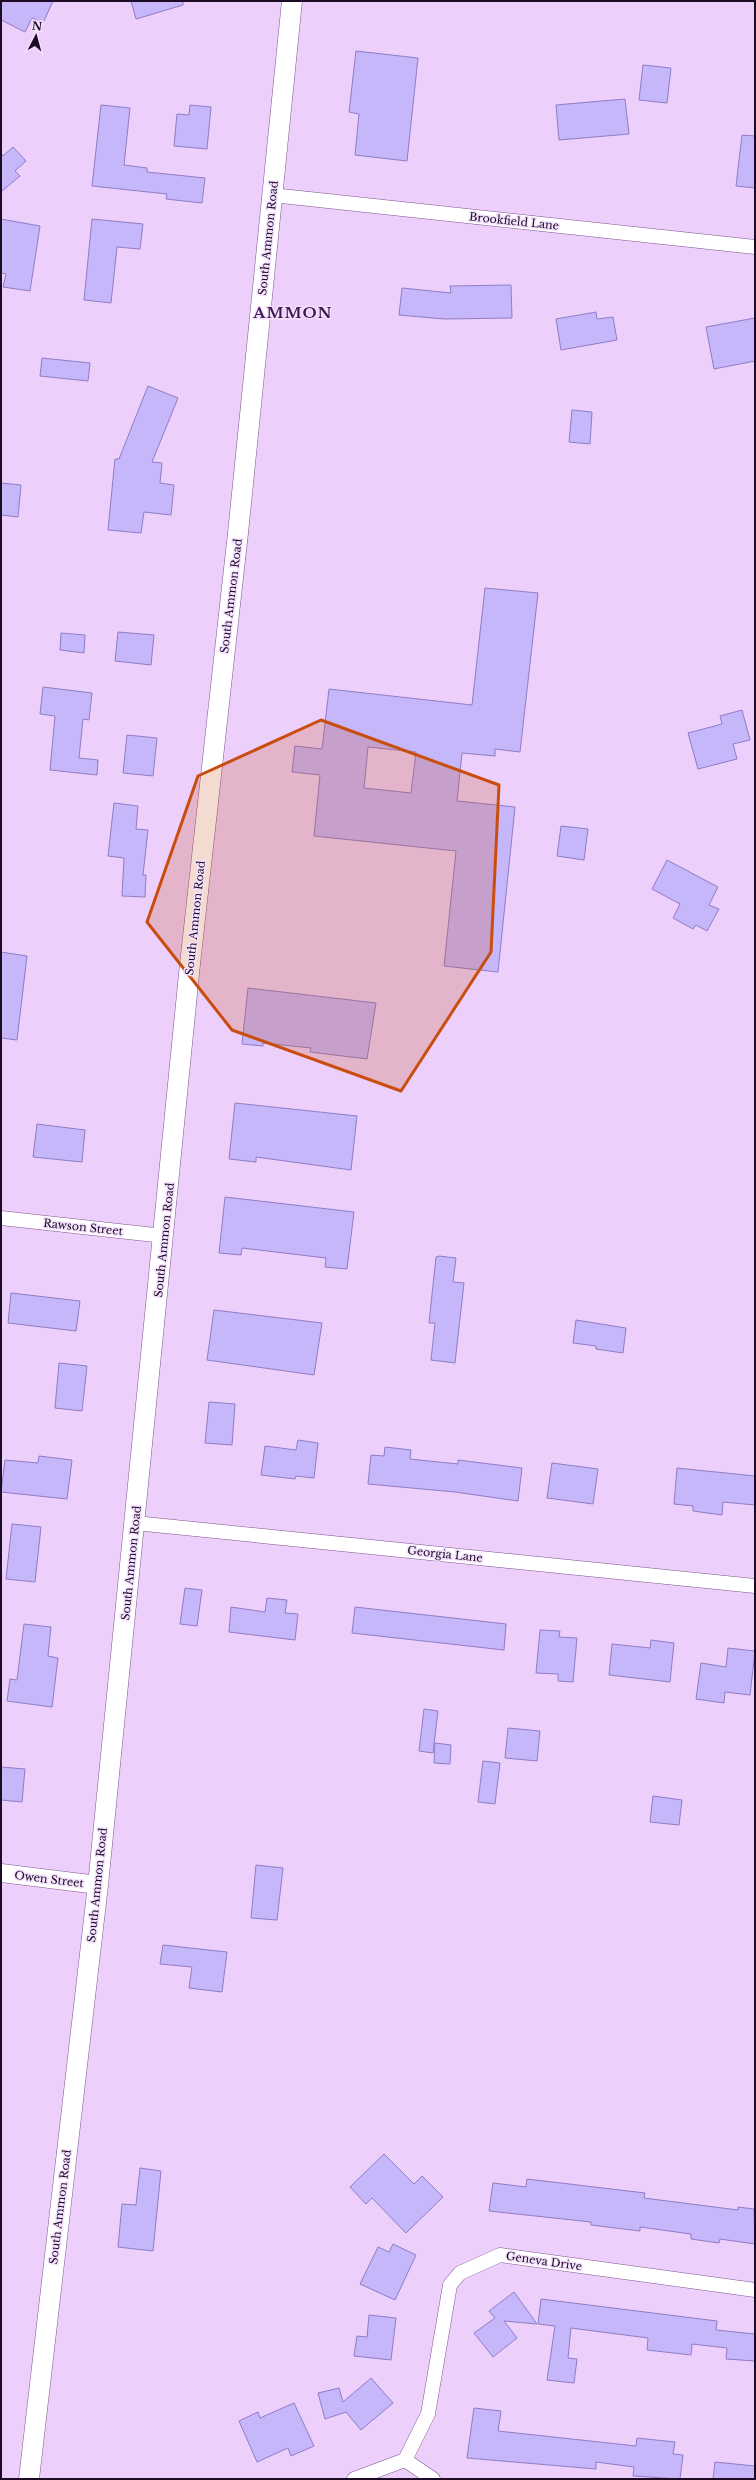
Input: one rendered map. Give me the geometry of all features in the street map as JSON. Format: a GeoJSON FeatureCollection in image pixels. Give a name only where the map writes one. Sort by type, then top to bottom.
{"type":"FeatureCollection","features":[{"type":"Feature","properties":{"kind":"main road","name":"South Ammon Road"},"geometry":{"type":"LineString","coordinates":[[29,2479],[98,1885],[191,956],[238,533],[292,1]]}},
{"type":"Feature","properties":{"kind":"street","name":"Brookfield Lane"},"geometry":{"type":"LineString","coordinates":[[272,195],[755,247]]}},
{"type":"Feature","properties":{"kind":"street","name":"Rawson Street"},"geometry":{"type":"LineString","coordinates":[[1,1218],[164,1236]]}},
{"type":"Feature","properties":{"kind":"street","name":"Georgia Lane"},"geometry":{"type":"LineString","coordinates":[[135,1523],[755,1586]]}},
{"type":"Feature","properties":{"kind":"street","name":"Owen Street"},"geometry":{"type":"LineString","coordinates":[[1,1872],[98,1885]]}},
{"type":"Feature","properties":{"kind":"street","name":"Geneva Drive"},"geometry":{"type":"LineString","coordinates":[[405,2460],[428,2414],[450,2285],[460,2273],[500,2255],[755,2290]]}},
{"type":"Feature","properties":{"kind":"street"},"geometry":{"type":"LineString","coordinates":[[354,2479],[405,2460],[433,2479]]}},
{"type":"Feature","properties":{"kind":"highlighted area"},"geometry":{"type":"Polygon","coordinates":[[[321,720],[499,785],[491,952],[401,1091],[232,1030],[147,922],[198,776],[321,720]]]}},
{"type":"Feature","properties":{"kind":"building"},"geometry":{"type":"Polygon","coordinates":[[[1,1],[53,1],[43,23],[32,18],[25,32],[1,20],[1,1]]]}},
{"type":"Feature","properties":{"kind":"building"},"geometry":{"type":"Polygon","coordinates":[[[131,1],[183,1],[183,5],[136,19],[131,1]]]}},
{"type":"Feature","properties":{"kind":"building"},"geometry":{"type":"Polygon","coordinates":[[[356,51],[418,58],[407,161],[355,155],[359,114],[349,112],[356,51]]]}},
{"type":"Feature","properties":{"kind":"building"},"geometry":{"type":"Polygon","coordinates":[[[643,65],[671,68],[667,103],[639,100],[643,65]]]}},
{"type":"Feature","properties":{"kind":"building"},"geometry":{"type":"Polygon","coordinates":[[[625,99],[629,134],[559,140],[556,105],[625,99]]]}},
{"type":"Feature","properties":{"kind":"building"},"geometry":{"type":"Polygon","coordinates":[[[101,105],[130,108],[124,165],[147,168],[147,172],[205,178],[202,203],[166,199],[167,194],[92,186],[101,105]]]}},
{"type":"Feature","properties":{"kind":"building"},"geometry":{"type":"Polygon","coordinates":[[[190,105],[211,107],[207,149],[174,146],[177,114],[189,115],[190,105]]]}},
{"type":"Feature","properties":{"kind":"building"},"geometry":{"type":"Polygon","coordinates":[[[742,135],[755,136],[755,188],[736,186],[742,135]]]}},
{"type":"Feature","properties":{"kind":"building"},"geometry":{"type":"Polygon","coordinates":[[[13,147],[26,161],[15,171],[20,176],[1,192],[1,153],[3,156],[13,147]]]}},
{"type":"Feature","properties":{"kind":"building"},"geometry":{"type":"Polygon","coordinates":[[[1,219],[40,226],[30,291],[3,287],[6,274],[1,273],[1,219]]]}},
{"type":"Feature","properties":{"kind":"building"},"geometry":{"type":"Polygon","coordinates":[[[92,219],[143,224],[140,249],[117,247],[111,303],[84,300],[92,219]]]}},
{"type":"Feature","properties":{"kind":"building"},"geometry":{"type":"Polygon","coordinates":[[[511,285],[512,318],[444,319],[399,315],[402,288],[451,293],[450,286],[511,285]]]}},
{"type":"Feature","properties":{"kind":"building"},"geometry":{"type":"Polygon","coordinates":[[[596,312],[597,319],[613,317],[617,340],[561,350],[556,319],[596,312]]]}},
{"type":"Feature","properties":{"kind":"building"},"geometry":{"type":"Polygon","coordinates":[[[755,318],[755,361],[714,369],[706,327],[755,318]]]}},
{"type":"Feature","properties":{"kind":"building"},"geometry":{"type":"Polygon","coordinates":[[[42,358],[90,363],[88,381],[40,376],[42,358]]]}},
{"type":"Feature","properties":{"kind":"building"},"geometry":{"type":"Polygon","coordinates":[[[148,386],[178,398],[152,462],[162,463],[160,483],[174,485],[171,515],[144,512],[141,533],[108,530],[115,459],[119,459],[148,386]]]}},
{"type":"Feature","properties":{"kind":"building"},"geometry":{"type":"Polygon","coordinates":[[[572,410],[592,412],[590,444],[569,442],[572,410]]]}},
{"type":"Feature","properties":{"kind":"building"},"geometry":{"type":"Polygon","coordinates":[[[1,483],[21,485],[18,517],[1,515],[1,483]]]}},
{"type":"Feature","properties":{"kind":"building"},"geometry":{"type":"Polygon","coordinates":[[[485,588],[538,593],[520,752],[495,749],[495,756],[462,753],[457,801],[515,807],[498,972],[444,966],[456,851],[314,836],[320,775],[292,772],[295,746],[322,749],[329,689],[472,705],[485,588]],[[368,747],[364,788],[411,793],[416,752],[368,747]]]}},
{"type":"Feature","properties":{"kind":"building"},"geometry":{"type":"Polygon","coordinates":[[[118,632],[154,635],[151,665],[115,661],[118,632]]]}},
{"type":"Feature","properties":{"kind":"building"},"geometry":{"type":"Polygon","coordinates":[[[61,633],[85,635],[84,653],[60,650],[61,633]]]}},
{"type":"Feature","properties":{"kind":"building"},"geometry":{"type":"Polygon","coordinates":[[[43,687],[92,693],[89,720],[83,719],[79,758],[98,760],[97,775],[50,770],[55,716],[40,714],[43,687]]]}},
{"type":"Feature","properties":{"kind":"building"},"geometry":{"type":"Polygon","coordinates":[[[742,710],[750,740],[733,744],[737,759],[698,769],[688,733],[722,724],[720,716],[742,710]]]}},
{"type":"Feature","properties":{"kind":"building"},"geometry":{"type":"Polygon","coordinates":[[[127,735],[157,738],[153,776],[123,773],[127,735]]]}},
{"type":"Feature","properties":{"kind":"building"},"geometry":{"type":"Polygon","coordinates":[[[114,803],[138,806],[136,829],[148,830],[143,875],[146,875],[145,897],[122,896],[124,858],[108,856],[114,803]]]}},
{"type":"Feature","properties":{"kind":"building"},"geometry":{"type":"Polygon","coordinates":[[[561,826],[588,829],[584,860],[557,856],[561,826]]]}},
{"type":"Feature","properties":{"kind":"building"},"geometry":{"type":"Polygon","coordinates":[[[667,860],[718,887],[709,905],[719,909],[707,931],[696,925],[693,929],[673,918],[680,904],[652,889],[667,860]]]}},
{"type":"Feature","properties":{"kind":"building"},"geometry":{"type":"Polygon","coordinates":[[[1,952],[27,956],[17,1040],[1,1038],[1,952]]]}},
{"type":"Feature","properties":{"kind":"building"},"geometry":{"type":"Polygon","coordinates":[[[248,988],[376,1003],[367,1059],[310,1052],[311,1048],[263,1043],[263,1046],[242,1044],[248,988]]]}},
{"type":"Feature","properties":{"kind":"building"},"geometry":{"type":"Polygon","coordinates":[[[235,1103],[357,1116],[351,1170],[256,1157],[256,1162],[229,1159],[235,1103]]]}},
{"type":"Feature","properties":{"kind":"building"},"geometry":{"type":"Polygon","coordinates":[[[37,1124],[85,1130],[82,1162],[33,1157],[37,1124]]]}},
{"type":"Feature","properties":{"kind":"building"},"geometry":{"type":"Polygon","coordinates":[[[225,1197],[354,1212],[347,1269],[325,1267],[326,1258],[242,1248],[241,1255],[219,1253],[225,1197]]]}},
{"type":"Feature","properties":{"kind":"building"},"geometry":{"type":"Polygon","coordinates":[[[436,1257],[456,1258],[453,1282],[464,1283],[455,1363],[431,1360],[435,1323],[429,1323],[436,1257]]]}},
{"type":"Feature","properties":{"kind":"building"},"geometry":{"type":"Polygon","coordinates":[[[11,1293],[80,1301],[76,1331],[8,1323],[11,1293]]]}},
{"type":"Feature","properties":{"kind":"building"},"geometry":{"type":"Polygon","coordinates":[[[214,1310],[322,1323],[314,1375],[207,1360],[214,1310]]]}},
{"type":"Feature","properties":{"kind":"building"},"geometry":{"type":"Polygon","coordinates":[[[576,1320],[626,1328],[623,1353],[596,1349],[596,1346],[573,1343],[576,1320]]]}},
{"type":"Feature","properties":{"kind":"building"},"geometry":{"type":"Polygon","coordinates":[[[59,1363],[87,1366],[82,1411],[55,1408],[59,1363]]]}},
{"type":"Feature","properties":{"kind":"building"},"geometry":{"type":"Polygon","coordinates":[[[209,1402],[235,1404],[232,1445],[205,1443],[209,1402]]]}},
{"type":"Feature","properties":{"kind":"building"},"geometry":{"type":"Polygon","coordinates":[[[298,1440],[318,1443],[314,1478],[296,1476],[295,1479],[261,1475],[265,1446],[296,1450],[298,1440]]]}},
{"type":"Feature","properties":{"kind":"building"},"geometry":{"type":"Polygon","coordinates":[[[385,1447],[411,1450],[410,1459],[458,1464],[458,1460],[522,1468],[518,1501],[455,1492],[368,1484],[371,1455],[384,1456],[385,1447]]]}},
{"type":"Feature","properties":{"kind":"building"},"geometry":{"type":"Polygon","coordinates":[[[39,1456],[72,1460],[67,1499],[1,1492],[5,1460],[38,1463],[39,1456]]]}},
{"type":"Feature","properties":{"kind":"building"},"geometry":{"type":"Polygon","coordinates":[[[552,1463],[598,1469],[593,1504],[547,1498],[552,1463]]]}},
{"type":"Feature","properties":{"kind":"building"},"geometry":{"type":"Polygon","coordinates":[[[677,1468],[755,1476],[755,1505],[723,1502],[722,1515],[693,1511],[693,1506],[674,1504],[677,1468]]]}},
{"type":"Feature","properties":{"kind":"building"},"geometry":{"type":"Polygon","coordinates":[[[12,1524],[41,1527],[35,1582],[6,1579],[12,1524]]]}},
{"type":"Feature","properties":{"kind":"building"},"geometry":{"type":"Polygon","coordinates":[[[185,1588],[202,1590],[197,1626],[180,1624],[185,1588]]]}},
{"type":"Feature","properties":{"kind":"building"},"geometry":{"type":"Polygon","coordinates":[[[267,1598],[287,1600],[285,1613],[298,1614],[295,1640],[229,1632],[231,1607],[265,1612],[267,1598]]]}},
{"type":"Feature","properties":{"kind":"building"},"geometry":{"type":"Polygon","coordinates":[[[355,1607],[506,1624],[504,1650],[352,1633],[355,1607]]]}},
{"type":"Feature","properties":{"kind":"building"},"geometry":{"type":"Polygon","coordinates":[[[24,1624],[51,1627],[48,1656],[58,1658],[52,1707],[7,1701],[10,1679],[17,1680],[24,1624]]]}},
{"type":"Feature","properties":{"kind":"building"},"geometry":{"type":"Polygon","coordinates":[[[540,1630],[560,1631],[559,1637],[577,1638],[573,1682],[558,1681],[558,1674],[536,1673],[540,1630]]]}},
{"type":"Feature","properties":{"kind":"building"},"geometry":{"type":"Polygon","coordinates":[[[651,1640],[674,1643],[670,1682],[609,1675],[612,1644],[650,1648],[651,1640]]]}},
{"type":"Feature","properties":{"kind":"building"},"geometry":{"type":"Polygon","coordinates":[[[728,1648],[755,1651],[750,1695],[725,1692],[724,1703],[696,1699],[701,1663],[726,1667],[728,1648]]]}},
{"type":"Feature","properties":{"kind":"building"},"geometry":{"type":"Polygon","coordinates":[[[424,1709],[438,1711],[433,1753],[419,1751],[424,1709]]]}},
{"type":"Feature","properties":{"kind":"building"},"geometry":{"type":"Polygon","coordinates":[[[508,1728],[540,1731],[537,1761],[505,1758],[508,1728]]]}},
{"type":"Feature","properties":{"kind":"building"},"geometry":{"type":"Polygon","coordinates":[[[435,1743],[451,1745],[450,1764],[434,1763],[435,1743]]]}},
{"type":"Feature","properties":{"kind":"building"},"geometry":{"type":"Polygon","coordinates":[[[483,1761],[500,1763],[495,1804],[478,1802],[483,1761]]]}},
{"type":"Feature","properties":{"kind":"building"},"geometry":{"type":"Polygon","coordinates":[[[1,1767],[25,1769],[22,1802],[1,1800],[1,1767]]]}},
{"type":"Feature","properties":{"kind":"building"},"geometry":{"type":"Polygon","coordinates":[[[653,1796],[682,1800],[679,1825],[650,1822],[653,1796]]]}},
{"type":"Feature","properties":{"kind":"building"},"geometry":{"type":"Polygon","coordinates":[[[256,1865],[283,1868],[277,1920],[251,1918],[256,1865]]]}},
{"type":"Feature","properties":{"kind":"building"},"geometry":{"type":"Polygon","coordinates":[[[163,1945],[227,1952],[222,1992],[189,1988],[192,1967],[160,1964],[163,1945]]]}},
{"type":"Feature","properties":{"kind":"building"},"geometry":{"type":"Polygon","coordinates":[[[384,2154],[414,2184],[422,2176],[443,2197],[406,2233],[372,2198],[366,2204],[350,2187],[384,2154]]]}},
{"type":"Feature","properties":{"kind":"building"},"geometry":{"type":"Polygon","coordinates":[[[140,2168],[161,2171],[153,2251],[118,2247],[122,2204],[136,2205],[140,2168]]]}},
{"type":"Feature","properties":{"kind":"building"},"geometry":{"type":"Polygon","coordinates":[[[527,2179],[645,2193],[644,2198],[738,2210],[738,2207],[754,2209],[755,2244],[720,2239],[719,2243],[691,2239],[691,2234],[640,2227],[640,2231],[591,2225],[591,2222],[489,2211],[493,2183],[526,2187],[527,2179]]]}},
{"type":"Feature","properties":{"kind":"building"},"geometry":{"type":"Polygon","coordinates":[[[393,2244],[416,2255],[395,2300],[360,2284],[378,2247],[389,2252],[393,2244]]]}},
{"type":"Feature","properties":{"kind":"building"},"geometry":{"type":"Polygon","coordinates":[[[514,2292],[537,2324],[504,2321],[517,2338],[493,2357],[474,2333],[495,2318],[489,2311],[514,2292]]]}},
{"type":"Feature","properties":{"kind":"building"},"geometry":{"type":"Polygon","coordinates":[[[541,2299],[717,2321],[716,2330],[755,2334],[755,2361],[726,2359],[727,2348],[692,2344],[691,2355],[647,2350],[648,2338],[571,2328],[568,2358],[577,2359],[574,2383],[547,2380],[555,2326],[538,2324],[541,2299]]]}},
{"type":"Feature","properties":{"kind":"building"},"geometry":{"type":"Polygon","coordinates":[[[369,2315],[396,2318],[391,2360],[354,2356],[357,2336],[367,2337],[369,2315]]]}},
{"type":"Feature","properties":{"kind":"building"},"geometry":{"type":"Polygon","coordinates":[[[371,2378],[393,2403],[361,2430],[346,2412],[325,2419],[318,2393],[339,2388],[343,2402],[371,2378]]]}},
{"type":"Feature","properties":{"kind":"building"},"geometry":{"type":"Polygon","coordinates":[[[294,2403],[314,2446],[291,2456],[288,2448],[257,2462],[239,2421],[258,2412],[260,2418],[294,2403]]]}},
{"type":"Feature","properties":{"kind":"building"},"geometry":{"type":"Polygon","coordinates":[[[474,2408],[501,2411],[498,2431],[636,2446],[637,2438],[675,2442],[673,2454],[683,2455],[680,2479],[633,2476],[634,2467],[596,2462],[596,2469],[467,2458],[474,2408]]]}},
{"type":"Feature","properties":{"kind":"building"},"geometry":{"type":"Polygon","coordinates":[[[715,2462],[755,2466],[755,2479],[713,2479],[715,2462]]]}},
{"type":"Feature","properties":{"kind":"district","name":"AMMON"},"geometry":{"type":"Point","coordinates":[293,313]}}]}
